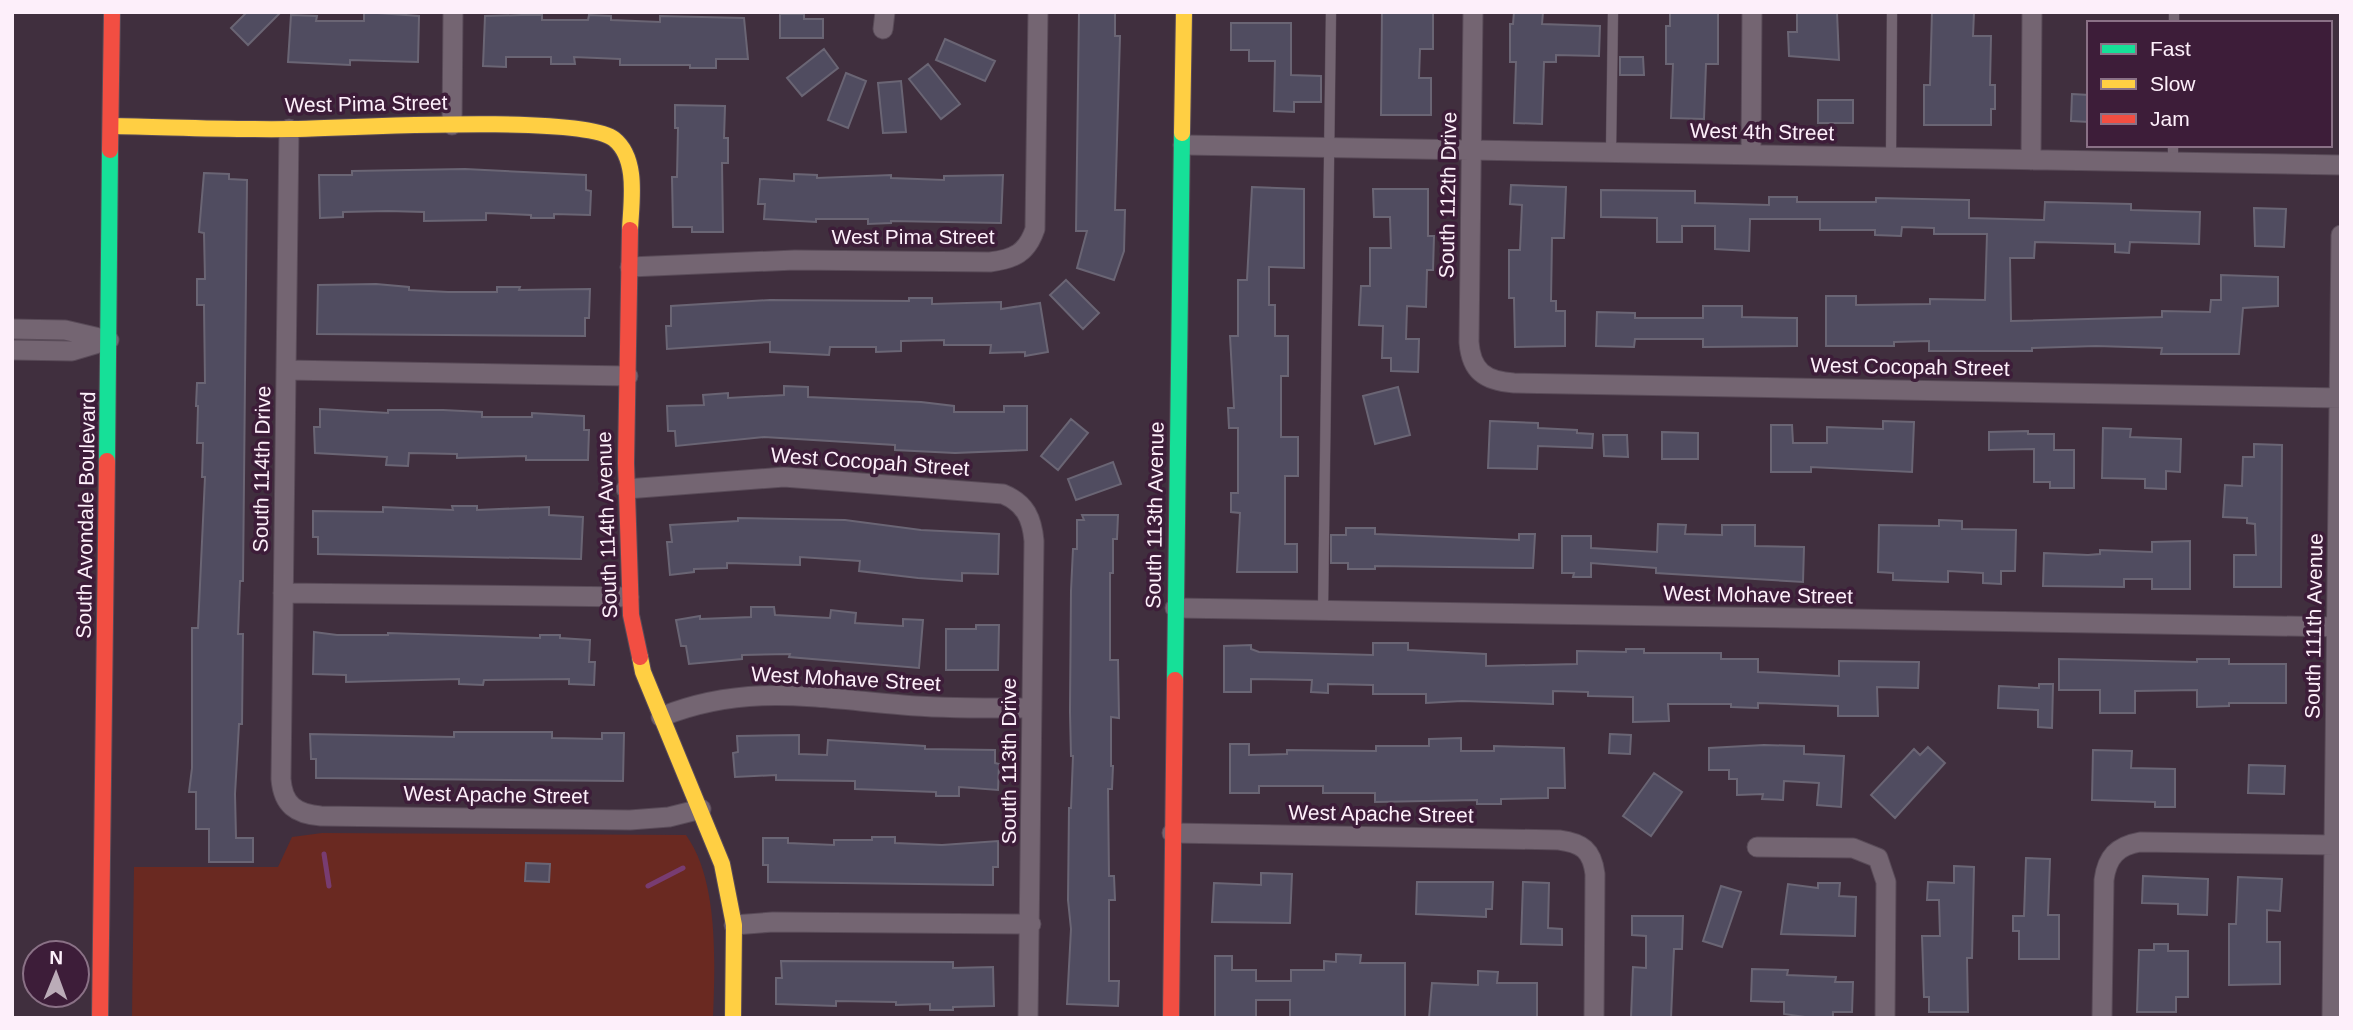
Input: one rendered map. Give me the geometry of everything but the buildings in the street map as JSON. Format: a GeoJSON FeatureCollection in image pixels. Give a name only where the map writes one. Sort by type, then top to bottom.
{"type":"FeatureCollection","features":[{"type":"Feature","properties":{"kind":"street","name":"South Avondale Boulevard"},"geometry":{"type":"LineString","coordinates":[[100,1018],[112,12]]}},
{"type":"Feature","properties":{"kind":"street"},"geometry":{"type":"LineString","coordinates":[[452,125],[453,12]]}},
{"type":"Feature","properties":{"kind":"street","name":"West Pima Street"},"geometry":{"type":"LineString","coordinates":[[630,267],[795,260],[990,262],[1015,257],[1025,250],[1035,229],[1038,12]]}},
{"type":"Feature","properties":{"kind":"street","name":"South 113th Avenue"},"geometry":{"type":"LineString","coordinates":[[1171,1018],[1184,12]]}},
{"type":"Feature","properties":{"kind":"street","name":"South 112th Drive"},"geometry":{"type":"LineString","coordinates":[[1473,12],[1469,342],[1470,355],[1481,374]]}},
{"type":"Feature","properties":{"kind":"street"},"geometry":{"type":"LineString","coordinates":[[1751,154],[1752,12]]}},
{"type":"Feature","properties":{"kind":"street"},"geometry":{"type":"LineString","coordinates":[[2031,160],[2032,12]]}},
{"type":"Feature","properties":{"kind":"street","name":"West Pima Street"},"geometry":{"type":"LineString","coordinates":[[111,126],[289,129],[452,125],[580,128],[607,134],[618,142]]}},
{"type":"Feature","properties":{"kind":"street","name":"South 114th Drive"},"geometry":{"type":"LineString","coordinates":[[289,129],[281,779],[285,800],[291,808]]}},
{"type":"Feature","properties":{"kind":"street","name":"South 114th Avenue"},"geometry":{"type":"LineString","coordinates":[[618,142],[630,166],[626,489],[629,597],[638,652],[661,717],[722,864],[734,925],[733,1018]]}},
{"type":"Feature","properties":{"kind":"street","name":"West 4th Street"},"geometry":{"type":"LineString","coordinates":[[1183,145],[2031,160],[2173,154],[2341,166]]}},
{"type":"Feature","properties":{"kind":"street","name":"South 111th Avenue"},"geometry":{"type":"LineString","coordinates":[[2332,1018],[2337,972],[2341,235]]}},
{"type":"Feature","properties":{"kind":"street"},"geometry":{"type":"LineString","coordinates":[[12,329],[65,330],[109,341]]}},
{"type":"Feature","properties":{"kind":"street"},"geometry":{"type":"LineString","coordinates":[[12,350],[72,351],[109,341]]}},
{"type":"Feature","properties":{"kind":"street"},"geometry":{"type":"LineString","coordinates":[[286,370],[628,376]]}},
{"type":"Feature","properties":{"kind":"street","name":"West Cocopah Street"},"geometry":{"type":"LineString","coordinates":[[1481,374],[1491,380],[1514,383],[2340,398]]}},
{"type":"Feature","properties":{"kind":"street","name":"West Cocopah Street"},"geometry":{"type":"LineString","coordinates":[[626,489],[762,478],[815,478],[1003,494],[1024,507]]}},
{"type":"Feature","properties":{"kind":"street","name":"South 113th Drive"},"geometry":{"type":"LineString","coordinates":[[1024,507],[1030,517],[1034,541],[1028,1018]]}},
{"type":"Feature","properties":{"kind":"street"},"geometry":{"type":"LineString","coordinates":[[283,593],[629,597]]}},
{"type":"Feature","properties":{"kind":"street","name":"West Mohave Street"},"geometry":{"type":"LineString","coordinates":[[1175,608],[2339,627]]}},
{"type":"Feature","properties":{"kind":"street","name":"West Mohave Street"},"geometry":{"type":"LineString","coordinates":[[661,717],[707,701],[772,694],[944,708],[1032,708]]}},
{"type":"Feature","properties":{"kind":"street","name":"West Apache Street"},"geometry":{"type":"LineString","coordinates":[[291,808],[321,816],[608,820],[669,817],[701,809]]}},
{"type":"Feature","properties":{"kind":"street","name":"West Apache Street"},"geometry":{"type":"LineString","coordinates":[[1172,833],[1559,840],[1587,849],[1592,856],[1595,874],[1594,1018]]}},
{"type":"Feature","properties":{"kind":"street"},"geometry":{"type":"LineString","coordinates":[[2102,1018],[2104,880],[2113,854],[2120,848],[2140,842],[2336,851]]}},
{"type":"Feature","properties":{"kind":"street"},"geometry":{"type":"LineString","coordinates":[[1757,847],[1853,848],[1878,858],[1886,882],[1885,1018]]}},
{"type":"Feature","properties":{"kind":"street"},"geometry":{"type":"LineString","coordinates":[[734,925],[774,922],[1031,924]]}},
{"type":"Feature","properties":{"kind":"lane"},"geometry":{"type":"LineString","coordinates":[[1323,610],[1331,12]]}},
{"type":"Feature","properties":{"kind":"lane"},"geometry":{"type":"LineString","coordinates":[[1611,152],[1613,12]]}},
{"type":"Feature","properties":{"kind":"lane"},"geometry":{"type":"LineString","coordinates":[[1891,157],[1892,12]]}},
{"type":"Feature","properties":{"kind":"shaded area"},"geometry":{"type":"Polygon","coordinates":[[[322,833],[686,835],[697,854],[710,899],[714,948],[713,1018],[132,1018],[134,867],[278,867],[292,837],[322,833]]]}},
{"type":"Feature","properties":{"kind":"waterway"},"geometry":{"type":"LineString","coordinates":[[324,854],[329,886]]}},
{"type":"Feature","properties":{"kind":"waterway"},"geometry":{"type":"LineString","coordinates":[[648,886],[683,868]]}},
{"type":"Feature","properties":{"kind":"traffic: fast"},"geometry":{"type":"LineString","coordinates":[[1175,680],[1182,133]]}},
{"type":"Feature","properties":{"kind":"traffic: fast"},"geometry":{"type":"LineString","coordinates":[[107,461],[110,150]]}},
{"type":"Feature","properties":{"kind":"traffic: slow"},"geometry":{"type":"LineString","coordinates":[[1182,133],[1184,12]]}},
{"type":"Feature","properties":{"kind":"traffic: slow"},"geometry":{"type":"LineString","coordinates":[[111,126],[269,129],[461,124],[558,127],[593,131],[614,139],[627,158],[632,182],[630,230]]}},
{"type":"Feature","properties":{"kind":"traffic: slow"},"geometry":{"type":"LineString","coordinates":[[640,657],[643,672],[722,864],[734,925],[733,1018]]}},
{"type":"Feature","properties":{"kind":"traffic: jam"},"geometry":{"type":"LineString","coordinates":[[110,150],[112,12]]}},
{"type":"Feature","properties":{"kind":"traffic: jam"},"geometry":{"type":"LineString","coordinates":[[630,230],[626,463],[631,615],[640,657]]}},
{"type":"Feature","properties":{"kind":"traffic: jam"},"geometry":{"type":"LineString","coordinates":[[100,1018],[107,461]]}},
{"type":"Feature","properties":{"kind":"traffic: jam"},"geometry":{"type":"LineString","coordinates":[[1171,1018],[1175,680]]}}]}
